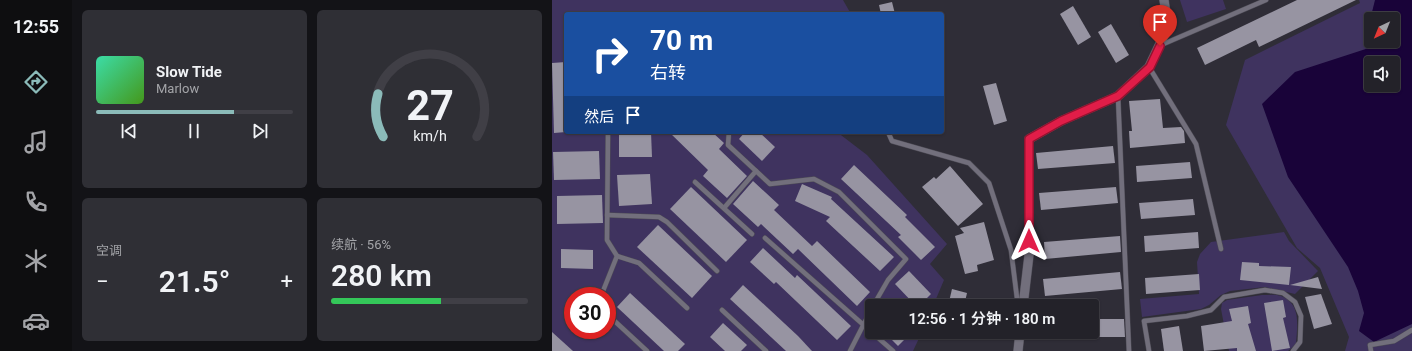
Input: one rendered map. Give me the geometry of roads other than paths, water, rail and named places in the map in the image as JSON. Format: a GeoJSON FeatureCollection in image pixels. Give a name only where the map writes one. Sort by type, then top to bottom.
{"type":"FeatureCollection","features":[{"type":"Feature","properties":{"kind":"street"},"geometry":{"type":"LineString","coordinates":[[1024,299],[1029,255],[1029,139],[1061,121],[1118,96],[1150,67],[1168,27],[1164,0]]}},
{"type":"Feature","properties":{"kind":"street"},"geometry":{"type":"LineString","coordinates":[[1018,351],[1019,339]]}},
{"type":"Feature","properties":{"kind":"lane"},"geometry":{"type":"LineString","coordinates":[[1160,46],[1266,0]]}},
{"type":"Feature","properties":{"kind":"lane"},"geometry":{"type":"LineString","coordinates":[[1150,67],[1196,144],[1221,248]]}},
{"type":"Feature","properties":{"kind":"lane"},"geometry":{"type":"LineString","coordinates":[[1118,96],[1128,351]]}},
{"type":"Feature","properties":{"kind":"lane"},"geometry":{"type":"LineString","coordinates":[[608,134],[608,240],[617,256],[638,263],[687,308]]}},
{"type":"Feature","properties":{"kind":"lane"},"geometry":{"type":"LineString","coordinates":[[729,134],[728,145],[770,184],[814,179],[839,192],[906,259],[888,280],[877,299]]}},
{"type":"Feature","properties":{"kind":"lane"},"geometry":{"type":"LineString","coordinates":[[889,134],[892,141],[969,163],[989,183],[1011,250],[1017,299]]}},
{"type":"Feature","properties":{"kind":"lane"},"geometry":{"type":"LineString","coordinates":[[724,208],[756,171]]}},
{"type":"Feature","properties":{"kind":"lane"},"geometry":{"type":"LineString","coordinates":[[695,182],[752,234]]}},
{"type":"Feature","properties":{"kind":"lane"},"geometry":{"type":"LineString","coordinates":[[608,215],[659,217],[667,222],[717,271]]}},
{"type":"Feature","properties":{"kind":"lane"},"geometry":{"type":"LineString","coordinates":[[765,238],[893,351]]}},
{"type":"Feature","properties":{"kind":"lane"},"geometry":{"type":"LineString","coordinates":[[605,287],[617,256]]}},
{"type":"Feature","properties":{"kind":"lane"},"geometry":{"type":"LineString","coordinates":[[1149,351],[1144,321],[1187,316],[1212,310],[1224,297],[1265,290],[1283,293],[1295,302],[1301,316],[1300,342],[1293,351]]}},
{"type":"Feature","properties":{"kind":"lane"},"geometry":{"type":"LineString","coordinates":[[722,310],[766,351]]}},
{"type":"Feature","properties":{"kind":"lane"},"geometry":{"type":"LineString","coordinates":[[850,351],[865,321]]}},
{"type":"Feature","properties":{"kind":"lane"},"geometry":{"type":"LineString","coordinates":[[616,322],[647,351]]}},
{"type":"Feature","properties":{"kind":"lane"},"geometry":{"type":"LineString","coordinates":[[1371,351],[1370,345],[1394,341],[1412,330]]}}]}
